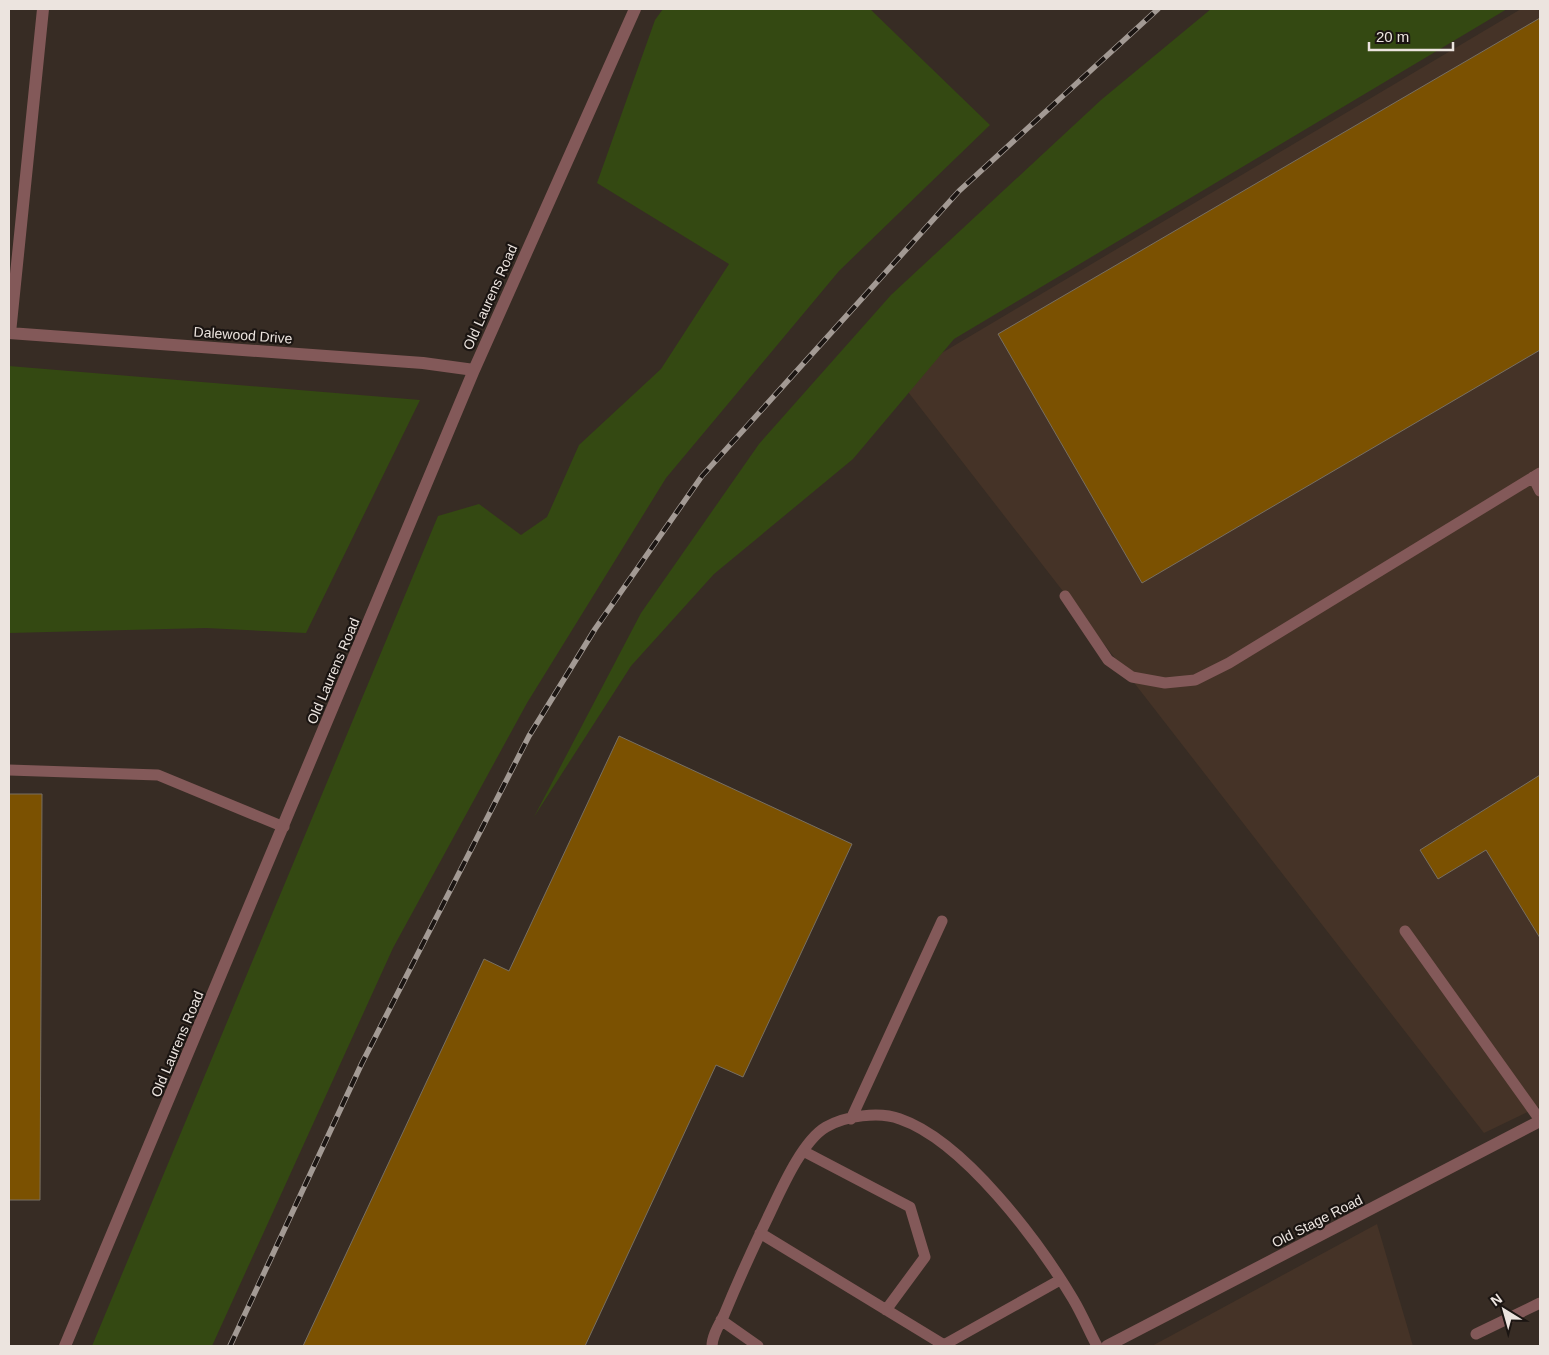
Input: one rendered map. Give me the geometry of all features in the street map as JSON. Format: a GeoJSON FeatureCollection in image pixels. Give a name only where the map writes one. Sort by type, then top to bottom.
{"type":"FeatureCollection","features":[{"type":"Feature","properties":{"kind":"street"},"geometry":{"type":"LineString","coordinates":[[10,333],[43,9]]}},
{"type":"Feature","properties":{"kind":"street","name":"Old Laurens Road"},"geometry":{"type":"LineString","coordinates":[[65,1346],[474,370],[635,9]]}},
{"type":"Feature","properties":{"kind":"street","name":"Dalewood Drive"},"geometry":{"type":"LineString","coordinates":[[10,333],[423,363],[474,370]]}},
{"type":"Feature","properties":{"kind":"street","name":"Old Stage Road"},"geometry":{"type":"LineString","coordinates":[[1107,1346],[1540,1121]]}},
{"type":"Feature","properties":{"kind":"lane"},"geometry":{"type":"LineString","coordinates":[[1065,596],[1108,660],[1132,677],[1165,683],[1195,680],[1228,663],[1536,475],[1540,490]]}},
{"type":"Feature","properties":{"kind":"lane"},"geometry":{"type":"LineString","coordinates":[[9,770],[158,775],[284,827]]}},
{"type":"Feature","properties":{"kind":"lane"},"geometry":{"type":"LineString","coordinates":[[851,1119],[942,921]]}},
{"type":"Feature","properties":{"kind":"lane"},"geometry":{"type":"LineString","coordinates":[[1405,931],[1540,1121]]}},
{"type":"Feature","properties":{"kind":"lane"},"geometry":{"type":"LineString","coordinates":[[712,1346],[721,1320],[760,1233],[784,1184],[803,1151],[826,1127],[851,1119],[874,1116],[899,1118],[945,1146],[980,1176],[1009,1208],[1074,1299],[1097,1346]]}},
{"type":"Feature","properties":{"kind":"lane"},"geometry":{"type":"LineString","coordinates":[[803,1151],[910,1207],[925,1257],[886,1310]]}},
{"type":"Feature","properties":{"kind":"lane"},"geometry":{"type":"LineString","coordinates":[[760,1233],[943,1346],[1060,1280]]}},
{"type":"Feature","properties":{"kind":"lane"},"geometry":{"type":"LineString","coordinates":[[1476,1334],[1540,1303]]}},
{"type":"Feature","properties":{"kind":"lane"},"geometry":{"type":"LineString","coordinates":[[721,1320],[758,1346]]}},
{"type":"Feature","properties":{"kind":"shaded area"},"geometry":{"type":"Polygon","coordinates":[[[1521,9],[1540,9],[1540,1106],[1484,1133],[898,379],[1521,9]]]}},
{"type":"Feature","properties":{"kind":"shaded area"},"geometry":{"type":"Polygon","coordinates":[[[1377,1224],[1413,1346],[1152,1346],[1377,1224]]]}},
{"type":"Feature","properties":{"kind":"green space"},"geometry":{"type":"Polygon","coordinates":[[[663,9],[870,9],[990,125],[839,271],[666,478],[527,703],[393,948],[212,1346],[92,1346],[438,516],[479,504],[521,535],[547,517],[579,445],[661,369],[729,264],[597,183],[655,20],[663,9]]]}},
{"type":"Feature","properties":{"kind":"green space"},"geometry":{"type":"Polygon","coordinates":[[[1211,9],[1507,9],[954,339],[853,459],[714,574],[631,666],[534,817],[641,613],[759,444],[891,295],[1101,100],[1211,9]]]}},
{"type":"Feature","properties":{"kind":"green space"},"geometry":{"type":"Polygon","coordinates":[[[9,366],[420,400],[306,633],[206,628],[9,633],[9,366]]]}},
{"type":"Feature","properties":{"kind":"building"},"geometry":{"type":"Polygon","coordinates":[[[1540,18],[1540,350],[1142,583],[998,334],[1540,18]]]}},
{"type":"Feature","properties":{"kind":"building"},"geometry":{"type":"Polygon","coordinates":[[[619,736],[852,844],[743,1077],[716,1065],[585,1346],[303,1346],[484,959],[509,971],[619,736]]]}},
{"type":"Feature","properties":{"kind":"building"},"geometry":{"type":"Polygon","coordinates":[[[1540,775],[1540,938],[1486,850],[1438,879],[1420,850],[1540,775]]]}},
{"type":"Feature","properties":{"kind":"building"},"geometry":{"type":"Polygon","coordinates":[[[9,794],[42,794],[40,1200],[9,1200],[9,794]]]}},
{"type":"Feature","properties":{"kind":"railway"},"geometry":{"type":"LineString","coordinates":[[230,1346],[362,1063],[529,736],[595,629],[702,476],[959,191],[1158,9]]}}]}
